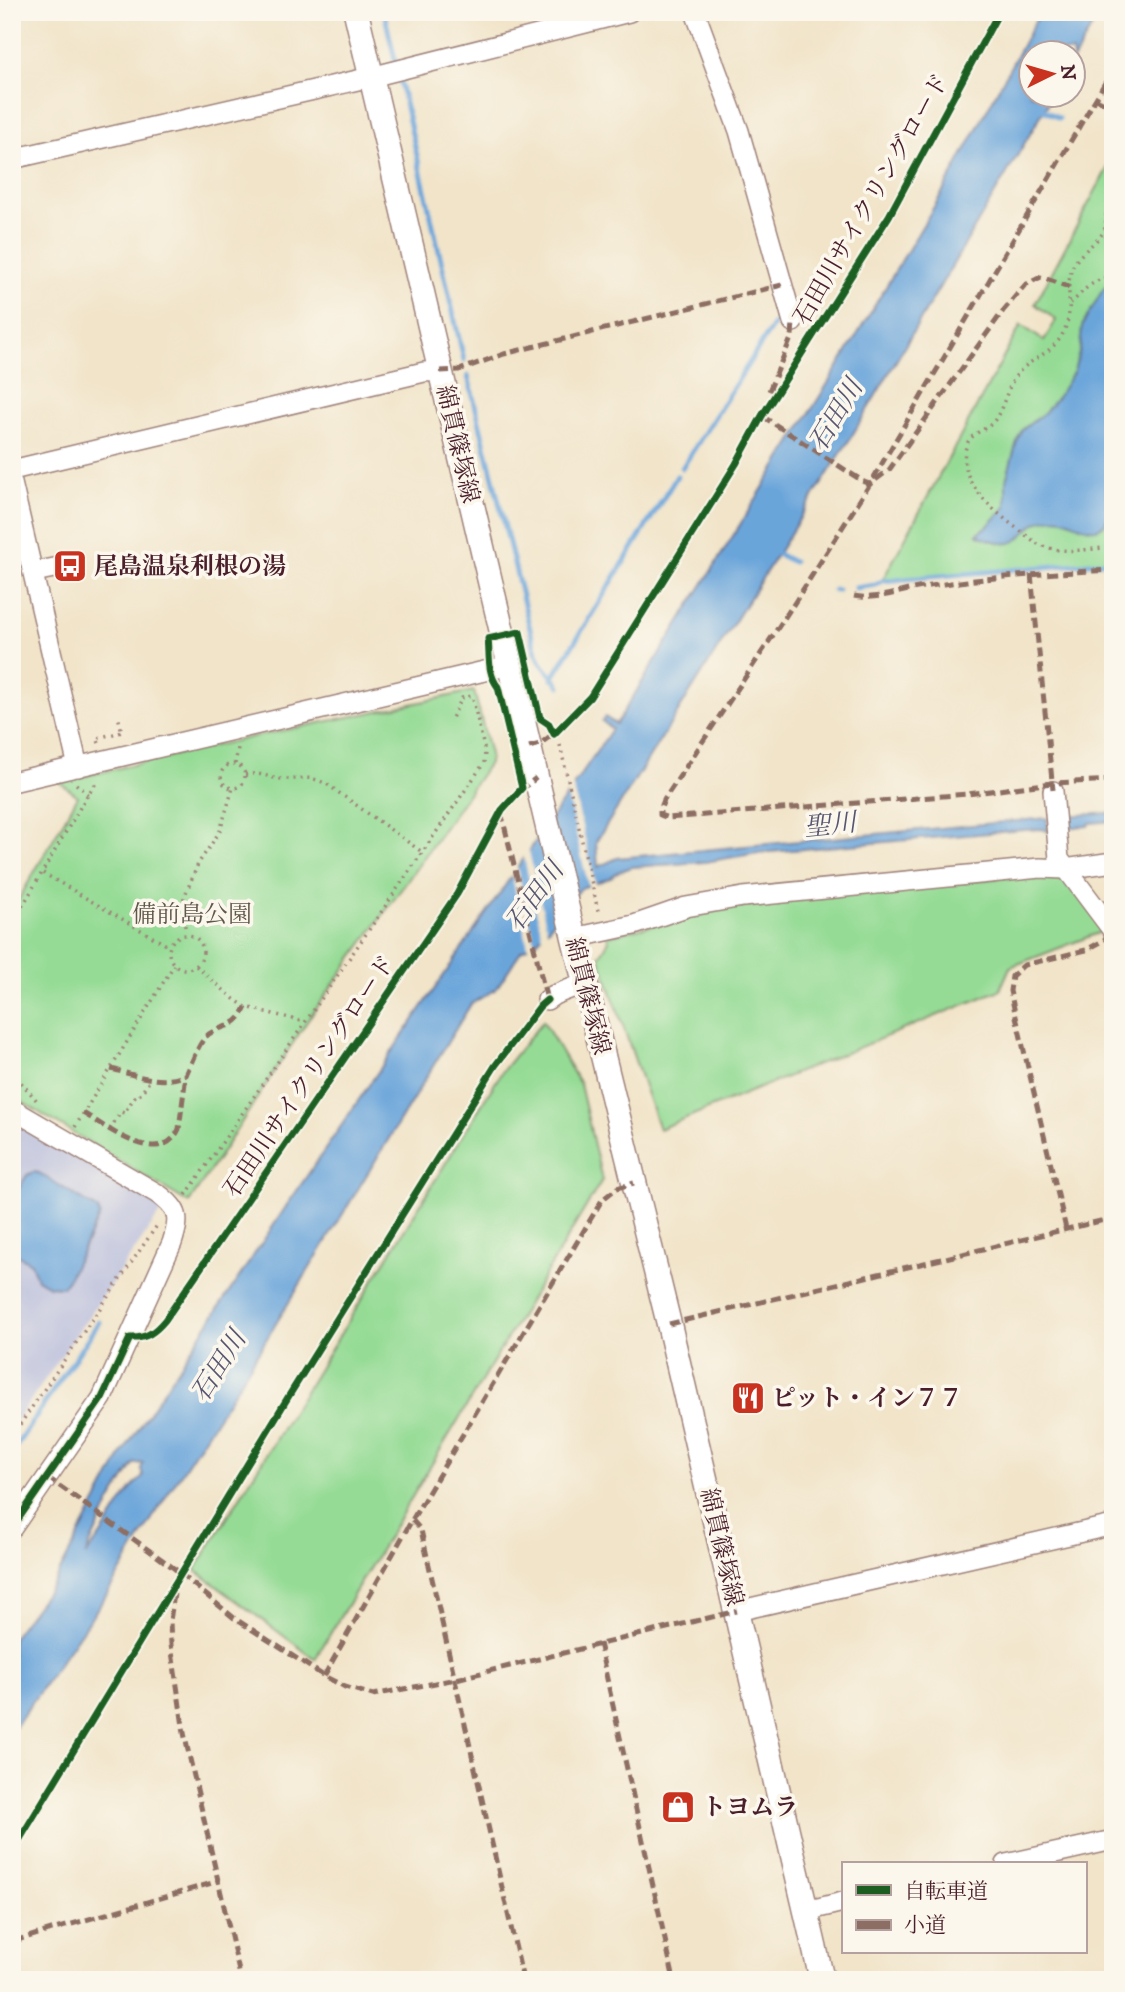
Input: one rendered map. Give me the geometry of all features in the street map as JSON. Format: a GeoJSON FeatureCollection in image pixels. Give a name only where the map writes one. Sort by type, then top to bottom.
{"type":"FeatureCollection","features":[{"type":"Feature","properties":{"kind":"main road","name":"綿貫篠塚線"},"geometry":{"type":"LineString","coordinates":[[356,12],[573,933],[737,1611],[822,1980]]}},
{"type":"Feature","properties":{"kind":"street"},"geometry":{"type":"LineString","coordinates":[[12,159],[371,77],[629,12]]}},
{"type":"Feature","properties":{"kind":"street"},"geometry":{"type":"LineString","coordinates":[[695,12],[739,131],[793,322]]}},
{"type":"Feature","properties":{"kind":"street"},"geometry":{"type":"LineString","coordinates":[[12,470],[424,372],[440,371]]}},
{"type":"Feature","properties":{"kind":"street"},"geometry":{"type":"LineString","coordinates":[[12,483],[78,767]]}},
{"type":"Feature","properties":{"kind":"street"},"geometry":{"type":"LineString","coordinates":[[34,572],[64,566]]}},
{"type":"Feature","properties":{"kind":"street"},"geometry":{"type":"LineString","coordinates":[[12,782],[510,665]]}},
{"type":"Feature","properties":{"kind":"street"},"geometry":{"type":"LineString","coordinates":[[1053,791],[1062,864],[1113,931]]}},
{"type":"Feature","properties":{"kind":"street"},"geometry":{"type":"LineString","coordinates":[[573,933],[635,925],[686,907],[743,897],[1062,864],[1113,862]]}},
{"type":"Feature","properties":{"kind":"street"},"geometry":{"type":"LineString","coordinates":[[547,1000],[585,983]]}},
{"type":"Feature","properties":{"kind":"street"},"geometry":{"type":"LineString","coordinates":[[12,1109],[158,1194],[174,1207],[178,1218],[172,1243],[102,1398],[12,1528]]}},
{"type":"Feature","properties":{"kind":"street"},"geometry":{"type":"LineString","coordinates":[[737,1611],[1113,1525]]}},
{"type":"Feature","properties":{"kind":"street"},"geometry":{"type":"LineString","coordinates":[[1015,1862],[1113,1840]]}},
{"type":"Feature","properties":{"kind":"street"},"geometry":{"type":"LineString","coordinates":[[806,1911],[842,1902]]}},
{"type":"Feature","properties":{"kind":"path"},"geometry":{"type":"LineString","coordinates":[[1113,194],[1107,206],[1104,232],[1072,268],[1069,287],[1070,314],[1063,335],[1049,352],[1022,369],[1016,376],[995,421],[970,438],[966,464],[968,477],[977,493],[1038,544],[1049,549],[1063,550],[1113,547]]}},
{"type":"Feature","properties":{"kind":"path"},"geometry":{"type":"LineString","coordinates":[[1070,303],[1100,279],[1113,275]]}},
{"type":"Feature","properties":{"kind":"path"},"geometry":{"type":"LineString","coordinates":[[12,1436],[305,1022],[484,763],[472,696],[462,698],[452,718]]}},
{"type":"Feature","properties":{"kind":"path"},"geometry":{"type":"LineString","coordinates":[[118,716],[122,732],[97,738],[98,743],[121,737]]}},
{"type":"Feature","properties":{"kind":"path"},"geometry":{"type":"LineString","coordinates":[[560,745],[600,921]]}},
{"type":"Feature","properties":{"kind":"path"},"geometry":{"type":"LineString","coordinates":[[226,751],[239,748],[235,764]]}},
{"type":"Feature","properties":{"kind":"path"},"geometry":{"type":"LineString","coordinates":[[235,764],[242,767],[245,775],[241,786],[233,788],[222,783],[220,775],[224,767],[235,764]]}},
{"type":"Feature","properties":{"kind":"path"},"geometry":{"type":"LineString","coordinates":[[245,775],[258,772],[271,778],[315,778],[422,852]]}},
{"type":"Feature","properties":{"kind":"path"},"geometry":{"type":"LineString","coordinates":[[12,924],[91,788],[99,779]]}},
{"type":"Feature","properties":{"kind":"path"},"geometry":{"type":"LineString","coordinates":[[185,927],[183,900],[198,864],[220,831],[233,788]]}},
{"type":"Feature","properties":{"kind":"path"},"geometry":{"type":"LineString","coordinates":[[43,873],[170,947]]}},
{"type":"Feature","properties":{"kind":"path"},"geometry":{"type":"LineString","coordinates":[[186,934],[197,938],[204,954],[196,966],[184,969],[174,965],[169,955],[175,939],[186,934]]}},
{"type":"Feature","properties":{"kind":"path"},"geometry":{"type":"LineString","coordinates":[[74,1128],[174,965]]}},
{"type":"Feature","properties":{"kind":"path"},"geometry":{"type":"LineString","coordinates":[[196,966],[246,1007],[305,1022]]}},
{"type":"Feature","properties":{"kind":"path"},"geometry":{"type":"LineString","coordinates":[[110,1129],[121,1112],[124,1113],[151,1079]]}},
{"type":"Feature","properties":{"kind":"shaded area"},"geometry":{"type":"Polygon","coordinates":[[[12,1120],[163,1209],[12,1427],[12,1120]]]}},
{"type":"Feature","properties":{"kind":"green space"},"geometry":{"type":"Polygon","coordinates":[[[1113,158],[1113,561],[882,581],[1021,325],[1044,341],[1056,320],[1035,304],[1113,158]]]}},
{"type":"Feature","properties":{"kind":"green space","name":"備前島公園"},"geometry":{"type":"Polygon","coordinates":[[[474,691],[490,754],[489,763],[308,1020],[189,1203],[12,1096],[12,911],[78,796],[59,782],[252,737],[474,691]]]}},
{"type":"Feature","properties":{"kind":"green space"},"geometry":{"type":"Polygon","coordinates":[[[1027,875],[1068,880],[1106,930],[1010,967],[1000,990],[659,1129],[599,957],[609,941],[607,936],[734,906],[1027,875]]]}},
{"type":"Feature","properties":{"kind":"green space"},"geometry":{"type":"Polygon","coordinates":[[[543,1021],[580,1084],[602,1180],[315,1659],[195,1570],[503,1070],[543,1021]]]}},
{"type":"Feature","properties":{"kind":"water"},"geometry":{"type":"Polygon","coordinates":[[[1040,12],[1100,12],[1086,38],[1026,38],[1040,12]]]}},
{"type":"Feature","properties":{"kind":"water","name":"石田川"},"geometry":{"type":"Polygon","coordinates":[[[1016,56],[1016,108],[1045,108],[853,434],[596,842],[598,867],[617,858],[1047,818],[1048,832],[1043,829],[1024,830],[632,867],[581,888],[537,942],[521,951],[496,989],[471,1004],[106,1596],[12,1731],[12,1638],[53,1584],[123,1452],[283,1211],[612,729],[602,721],[605,717],[616,724],[830,380],[941,195],[1016,56]],[[143,1463],[134,1464],[110,1502],[85,1555],[127,1494],[143,1477],[143,1463]]]}},
{"type":"Feature","properties":{"kind":"water"},"geometry":{"type":"Polygon","coordinates":[[[1113,283],[1113,463],[1107,480],[1110,506],[1107,520],[1098,529],[1092,529],[1063,519],[1047,519],[1033,525],[1013,542],[1006,543],[982,537],[977,534],[1006,507],[1006,480],[1022,430],[1045,412],[1074,371],[1082,326],[1102,291],[1113,283]]]}},
{"type":"Feature","properties":{"kind":"water"},"geometry":{"type":"Polygon","coordinates":[[[1113,813],[1113,821],[1063,828],[1061,816],[1113,813]]]}},
{"type":"Feature","properties":{"kind":"water"},"geometry":{"type":"Polygon","coordinates":[[[39,1173],[97,1209],[100,1215],[62,1287],[49,1286],[37,1279],[31,1263],[12,1252],[12,1200],[27,1175],[39,1173]]]}},
{"type":"Feature","properties":{"kind":"pier"},"geometry":{"type":"Polygon","coordinates":[[[572,782],[596,887],[589,889],[566,790],[572,782]]]}},
{"type":"Feature","properties":{"kind":"pier"},"geometry":{"type":"Polygon","coordinates":[[[528,847],[548,934],[543,940],[523,854],[528,847]]]}},
{"type":"Feature","properties":{"kind":"pier"},"geometry":{"type":"Polygon","coordinates":[[[516,863],[536,947],[529,951],[511,872],[516,863]]]}},
{"type":"Feature","properties":{"kind":"waterway"},"geometry":{"type":"LineString","coordinates":[[384,12],[464,360]]}},
{"type":"Feature","properties":{"kind":"waterway"},"geometry":{"type":"LineString","coordinates":[[1040,108],[1059,118]]}},
{"type":"Feature","properties":{"kind":"waterway"},"geometry":{"type":"LineString","coordinates":[[1107,144],[1113,147]]}},
{"type":"Feature","properties":{"kind":"waterway"},"geometry":{"type":"LineString","coordinates":[[682,468],[779,316]]}},
{"type":"Feature","properties":{"kind":"waterway"},"geometry":{"type":"LineString","coordinates":[[468,376],[535,649],[541,663],[560,686]]}},
{"type":"Feature","properties":{"kind":"waterway"},"geometry":{"type":"LineString","coordinates":[[552,679],[677,476]]}},
{"type":"Feature","properties":{"kind":"waterway"},"geometry":{"type":"LineString","coordinates":[[1108,515],[1113,516]]}},
{"type":"Feature","properties":{"kind":"waterway"},"geometry":{"type":"LineString","coordinates":[[774,552],[793,562]]}},
{"type":"Feature","properties":{"kind":"waterway"},"geometry":{"type":"LineString","coordinates":[[855,588],[876,585],[882,581],[1113,561]]}},
{"type":"Feature","properties":{"kind":"waterway"},"geometry":{"type":"LineString","coordinates":[[12,1452],[99,1322]]}},
{"type":"Feature","properties":{"kind":"marked path"},"geometry":{"type":"LineString","coordinates":[[1113,69],[870,484],[664,800],[660,815],[668,818],[968,794],[1052,783],[1113,780]]}},
{"type":"Feature","properties":{"kind":"marked path"},"geometry":{"type":"LineString","coordinates":[[1096,99],[1113,107]]}},
{"type":"Feature","properties":{"kind":"marked path"},"geometry":{"type":"LineString","coordinates":[[762,416],[870,484],[889,470],[1003,311],[1025,285],[1041,277],[1069,287]]}},
{"type":"Feature","properties":{"kind":"marked path"},"geometry":{"type":"LineString","coordinates":[[440,371],[459,370],[504,354],[782,285]]}},
{"type":"Feature","properties":{"kind":"marked path"},"geometry":{"type":"LineString","coordinates":[[769,391],[792,336],[793,322]]}},
{"type":"Feature","properties":{"kind":"marked path"},"geometry":{"type":"LineString","coordinates":[[854,596],[880,596],[994,578],[1113,570]]}},
{"type":"Feature","properties":{"kind":"marked path"},"geometry":{"type":"LineString","coordinates":[[1031,574],[1053,790]]}},
{"type":"Feature","properties":{"kind":"marked path"},"geometry":{"type":"LineString","coordinates":[[529,747],[540,744],[557,731]]}},
{"type":"Feature","properties":{"kind":"marked path"},"geometry":{"type":"LineString","coordinates":[[520,791],[536,778]]}},
{"type":"Feature","properties":{"kind":"marked path"},"geometry":{"type":"LineString","coordinates":[[501,812],[547,1000],[543,1004]]}},
{"type":"Feature","properties":{"kind":"marked path"},"geometry":{"type":"LineString","coordinates":[[1066,1229],[1010,991],[1012,976],[1024,965],[1086,950],[1113,933]]}},
{"type":"Feature","properties":{"kind":"marked path"},"geometry":{"type":"LineString","coordinates":[[111,1069],[158,1080],[186,1075],[208,1034],[237,1021],[246,1007]]}},
{"type":"Feature","properties":{"kind":"marked path"},"geometry":{"type":"LineString","coordinates":[[83,1113],[134,1142],[160,1145],[171,1140],[179,1129],[186,1075]]}},
{"type":"Feature","properties":{"kind":"marked path"},"geometry":{"type":"LineString","coordinates":[[324,1676],[412,1520],[602,1200],[617,1188],[634,1183]]}},
{"type":"Feature","properties":{"kind":"marked path"},"geometry":{"type":"LineString","coordinates":[[669,1324],[1113,1218]]}},
{"type":"Feature","properties":{"kind":"marked path"},"geometry":{"type":"LineString","coordinates":[[47,1477],[175,1569],[234,1618],[324,1676],[345,1687],[373,1695],[456,1679],[737,1611]]}},
{"type":"Feature","properties":{"kind":"marked path"},"geometry":{"type":"LineString","coordinates":[[412,1520],[421,1530],[523,1980]]}},
{"type":"Feature","properties":{"kind":"marked path"},"geometry":{"type":"LineString","coordinates":[[174,1594],[170,1621],[171,1645],[184,1733],[241,1980]]}},
{"type":"Feature","properties":{"kind":"marked path"},"geometry":{"type":"LineString","coordinates":[[599,1643],[674,1980]]}},
{"type":"Feature","properties":{"kind":"marked path"},"geometry":{"type":"LineString","coordinates":[[14,1941],[219,1881]]}},
{"type":"Feature","properties":{"kind":"cycle path","name":"石田川サイクリングロード"},"geometry":{"type":"LineString","coordinates":[[12,1528],[102,1398],[130,1338],[150,1334],[165,1320],[457,894],[502,810],[522,788],[498,687],[491,670],[488,639],[520,632],[540,718],[549,724],[554,734],[590,697],[736,464],[762,416],[889,216],[999,12]]}},
{"type":"Feature","properties":{"kind":"cycle path"},"geometry":{"type":"LineString","coordinates":[[12,1852],[290,1394],[495,1066],[547,1000]]}},
{"type":"Feature","properties":{"kind":"place","name":"尾島温泉利根の湯"},"geometry":{"type":"Point","coordinates":[70,566]}},
{"type":"Feature","properties":{"kind":"place","name":"ピット・イン７７"},"geometry":{"type":"Point","coordinates":[748,1398]}},
{"type":"Feature","properties":{"kind":"place","name":"トヨムラ"},"geometry":{"type":"Point","coordinates":[678,1807]}},
{"type":"Feature","properties":{"kind":"water label","name":"聖川"},"geometry":{"type":"Point","coordinates":[830,824]}}]}
